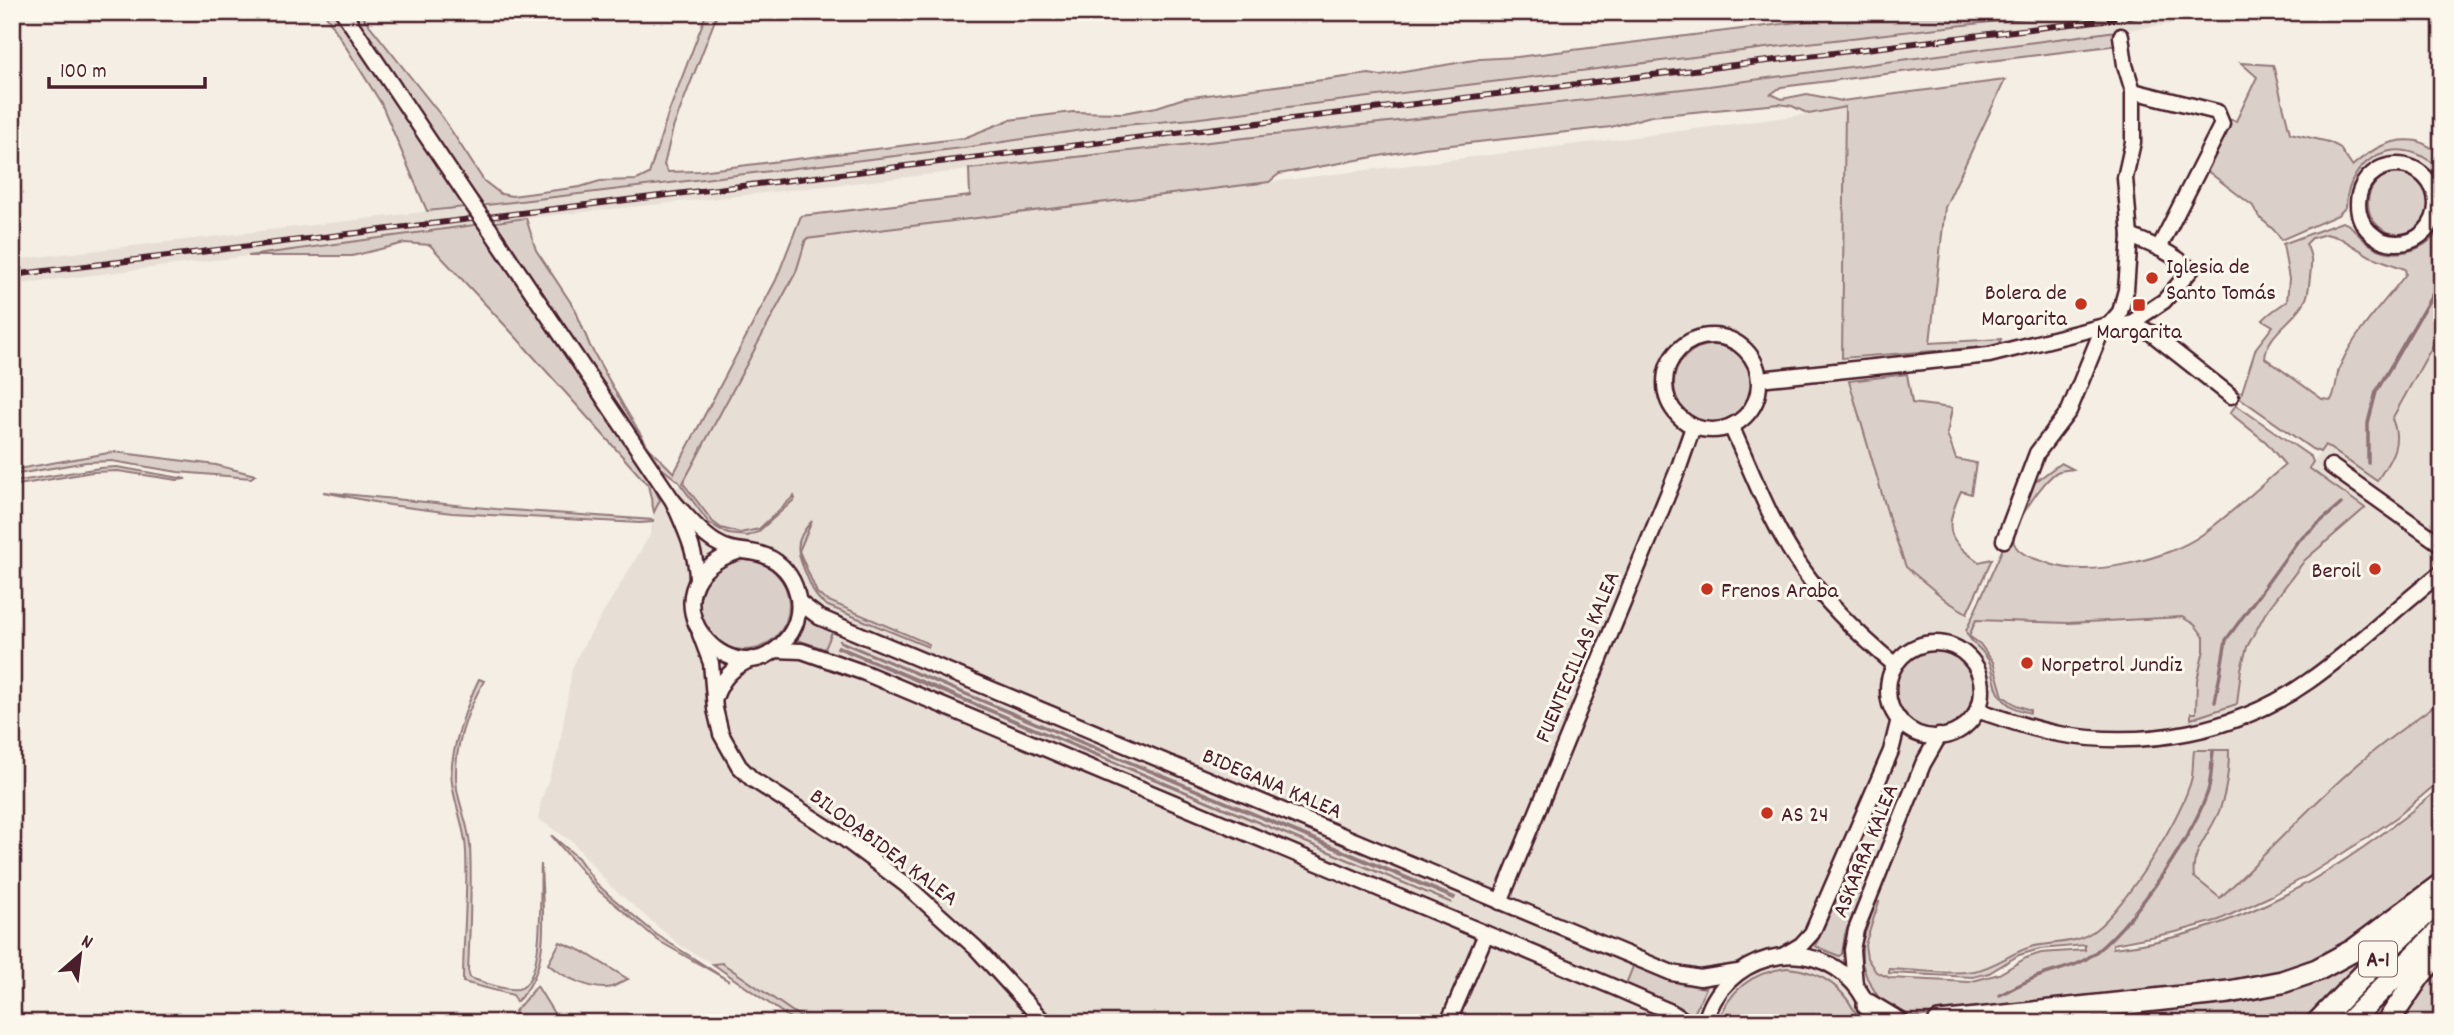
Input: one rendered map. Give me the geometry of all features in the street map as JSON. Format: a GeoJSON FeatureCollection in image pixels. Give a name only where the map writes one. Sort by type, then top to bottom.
{"type":"FeatureCollection","features":[{"type":"Feature","properties":{"kind":"highway"},"geometry":{"type":"LineString","coordinates":[[1938,1023],[2229,992],[2282,982],[2317,970],[2354,950],[2442,884]]}},
{"type":"Feature","properties":{"kind":"highway","name":"A-1"},"geometry":{"type":"LineString","coordinates":[[2317,1023],[2393,944],[2442,899]]}},
{"type":"Feature","properties":{"kind":"highway","name":"A-1"},"geometry":{"type":"LineString","coordinates":[[2348,1023],[2442,929]]}},
{"type":"Feature","properties":{"kind":"highway"},"geometry":{"type":"LineString","coordinates":[[2387,1023],[2419,976],[2442,949]]}},
{"type":"Feature","properties":{"kind":"highway"},"geometry":{"type":"LineString","coordinates":[[1871,1014],[1898,1023]]}},
{"type":"Feature","properties":{"kind":"street"},"geometry":{"type":"LineString","coordinates":[[342,12],[673,501],[704,535],[737,552]]}},
{"type":"Feature","properties":{"kind":"street"},"geometry":{"type":"LineString","coordinates":[[2122,36],[2125,65],[2133,91],[2133,142],[2125,178],[2130,236],[2126,290],[2129,323]]}},
{"type":"Feature","properties":{"kind":"street"},"geometry":{"type":"LineString","coordinates":[[2133,91],[2217,112],[2222,124],[2159,248]]}},
{"type":"Feature","properties":{"kind":"street"},"geometry":{"type":"LineString","coordinates":[[2398,165],[2412,168],[2437,186],[2435,215],[2428,228],[2411,240],[2389,242],[2376,236],[2366,226],[2360,214],[2359,199],[2363,186],[2372,174],[2384,167],[2398,165]]}},
{"type":"Feature","properties":{"kind":"street"},"geometry":{"type":"LineString","coordinates":[[1759,379],[1989,355],[2108,325],[2129,323],[2164,301],[2191,270],[2180,259],[2130,236]]}},
{"type":"Feature","properties":{"kind":"street"},"geometry":{"type":"LineString","coordinates":[[2004,540],[2038,453],[2068,411],[2100,335],[2120,312],[2126,290]]}},
{"type":"Feature","properties":{"kind":"street"},"geometry":{"type":"LineString","coordinates":[[2129,323],[2151,333],[2231,396]]}},
{"type":"Feature","properties":{"kind":"street"},"geometry":{"type":"LineString","coordinates":[[1724,338],[1748,353],[1755,365],[1759,379],[1758,394],[1753,407],[1744,418],[1731,426],[1719,430],[1693,427],[1672,409],[1666,396],[1664,382],[1667,368],[1684,345],[1696,339],[1724,338]]}},
{"type":"Feature","properties":{"kind":"street"},"geometry":{"type":"LineString","coordinates":[[1731,426],[1774,522],[1801,568],[1851,626],[1895,665]]}},
{"type":"Feature","properties":{"kind":"street","name":"FUENTECILLAS KALEA"},"geometry":{"type":"LineString","coordinates":[[1500,902],[1693,427]]}},
{"type":"Feature","properties":{"kind":"street"},"geometry":{"type":"LineString","coordinates":[[2331,466],[2442,545]]}},
{"type":"Feature","properties":{"kind":"street"},"geometry":{"type":"LineString","coordinates":[[673,501],[693,549],[697,566],[692,617],[700,634],[718,652],[742,659],[755,658]]}},
{"type":"Feature","properties":{"kind":"street"},"geometry":{"type":"LineString","coordinates":[[697,580],[707,567],[721,557],[737,552],[758,553],[780,564],[796,588],[799,602],[797,620],[789,637],[775,650],[739,664],[719,686],[714,699]]}},
{"type":"Feature","properties":{"kind":"street"},"geometry":{"type":"LineString","coordinates":[[1977,710],[2021,725],[2060,734],[2116,739],[2171,736],[2222,725],[2278,701],[2306,683],[2442,572]]}},
{"type":"Feature","properties":{"kind":"street","name":"BIDEGANA KALEA"},"geometry":{"type":"LineString","coordinates":[[799,602],[819,617],[840,626],[1683,976],[1700,978],[1738,972]]}},
{"type":"Feature","properties":{"kind":"street","name":"BILODABIDEA KALEA"},"geometry":{"type":"LineString","coordinates":[[700,634],[711,663],[720,734],[739,766],[752,779],[839,835],[906,885],[976,948],[1045,1023]]}},
{"type":"Feature","properties":{"kind":"street"},"geometry":{"type":"LineString","coordinates":[[1944,644],[1958,649],[1969,657],[1977,669],[1981,690],[1977,710],[1962,728],[1939,736],[1917,733],[1899,719],[1892,709],[1888,687],[1895,665],[1916,646],[1944,644]]}},
{"type":"Feature","properties":{"kind":"street"},"geometry":{"type":"LineString","coordinates":[[775,650],[802,651],[865,673],[1671,1012],[1688,1023]]}},
{"type":"Feature","properties":{"kind":"street","name":"ASKARRA KALEA"},"geometry":{"type":"LineString","coordinates":[[1784,955],[1801,945],[1812,933],[1891,751],[1899,719]]}},
{"type":"Feature","properties":{"kind":"street","name":"ASKARRA KALEA"},"geometry":{"type":"LineString","coordinates":[[1855,985],[1852,950],[1856,930],[1923,764],[1939,736]]}},
{"type":"Feature","properties":{"kind":"street"},"geometry":{"type":"LineString","coordinates":[[1448,1023],[1486,934]]}},
{"type":"Feature","properties":{"kind":"street"},"geometry":{"type":"LineString","coordinates":[[1705,1023],[1712,1001],[1723,985],[1738,972],[1760,960],[1784,955],[1804,956],[1840,971],[1855,985],[1871,1014]]}},
{"type":"Feature","properties":{"kind":"shaded area"},"geometry":{"type":"Polygon","coordinates":[[[324,12],[336,12],[466,207],[427,211],[381,103],[324,12]]]}},
{"type":"Feature","properties":{"kind":"shaded area"},"geometry":{"type":"Polygon","coordinates":[[[350,12],[359,12],[443,118],[484,181],[501,194],[512,196],[580,187],[600,181],[637,180],[649,174],[668,114],[707,12],[718,12],[673,128],[664,165],[668,172],[700,171],[964,138],[1009,120],[1073,112],[1123,113],[1157,107],[1184,98],[1369,74],[1381,76],[1480,59],[1517,57],[1879,12],[2076,12],[1192,119],[1102,127],[970,147],[479,206],[350,12]]]}},
{"type":"Feature","properties":{"kind":"shaded area"},"geometry":{"type":"Polygon","coordinates":[[[2076,12],[2389,12],[2194,21],[1709,86],[526,218],[12,285],[12,260],[802,168],[1102,127],[1192,119],[2076,12]]]}},
{"type":"Feature","properties":{"kind":"shaded area"},"geometry":{"type":"Polygon","coordinates":[[[2117,31],[2118,45],[1781,87],[1771,94],[1782,99],[1807,94],[1842,101],[2005,80],[1945,207],[1930,343],[2001,339],[1999,346],[1842,358],[1845,107],[1809,114],[1792,106],[1779,104],[1651,116],[1611,127],[1424,148],[1279,174],[1269,182],[806,239],[796,272],[683,483],[713,522],[721,528],[740,533],[759,529],[794,496],[795,499],[758,532],[748,536],[728,534],[709,523],[678,481],[660,467],[641,442],[643,464],[660,500],[654,512],[648,485],[430,245],[405,243],[352,256],[248,256],[526,218],[536,250],[575,309],[590,346],[624,407],[649,448],[674,473],[776,280],[801,216],[970,196],[969,169],[1709,86],[2117,31]]]}},
{"type":"Feature","properties":{"kind":"shaded area"},"geometry":{"type":"Polygon","coordinates":[[[2241,63],[2273,65],[2290,133],[2339,147],[2352,166],[2382,146],[2407,140],[2420,142],[2442,153],[2442,166],[2403,150],[2378,155],[2359,170],[2352,181],[2346,207],[2338,215],[2281,240],[2258,216],[2253,206],[2206,170],[2226,131],[2227,119],[2236,121],[2257,77],[2241,63]]]}},
{"type":"Feature","properties":{"kind":"shaded area"},"geometry":{"type":"Polygon","coordinates":[[[1845,107],[1841,355],[1891,525],[1947,601],[1976,620],[2145,620],[2182,617],[2195,625],[2204,637],[2204,650],[2197,680],[2196,713],[2191,718],[2237,704],[2241,669],[2247,647],[2266,612],[2305,560],[2365,508],[2309,468],[2325,445],[2377,481],[2397,431],[2392,420],[2398,405],[2442,329],[2442,700],[2356,766],[2220,898],[2194,877],[2192,863],[2221,807],[2192,777],[2182,802],[2149,863],[2119,906],[2095,930],[2073,941],[2032,947],[1975,971],[1889,969],[1890,981],[1884,1007],[1887,1023],[809,1023],[722,963],[713,964],[681,946],[610,886],[573,842],[538,819],[541,801],[559,750],[572,669],[579,653],[650,535],[654,512],[660,500],[683,483],[796,272],[806,239],[1627,138],[1845,107]]]}},
{"type":"Feature","properties":{"kind":"shaded area"},"geometry":{"type":"Polygon","coordinates":[[[2401,150],[2418,154],[2437,166],[2442,166],[2442,227],[2423,246],[2408,253],[2383,251],[2371,245],[2354,230],[2347,216],[2349,184],[2357,171],[2368,160],[2386,151],[2401,150]]]}},
{"type":"Feature","properties":{"kind":"shaded area"},"geometry":{"type":"Polygon","coordinates":[[[2399,172],[2421,181],[2430,203],[2421,225],[2399,234],[2377,225],[2368,203],[2377,181],[2399,172]]]}},
{"type":"Feature","properties":{"kind":"shaded area"},"geometry":{"type":"Polygon","coordinates":[[[2342,222],[2372,246],[2404,252],[2425,244],[2442,227],[2442,329],[2392,419],[2396,444],[2377,481],[2325,445],[2320,452],[2312,449],[2240,398],[2256,348],[2273,326],[2263,320],[2287,301],[2289,279],[2283,244],[2342,222]],[[2326,234],[2312,238],[2306,244],[2311,264],[2307,296],[2296,314],[2271,341],[2265,358],[2322,399],[2331,400],[2339,368],[2347,352],[2406,274],[2405,269],[2370,256],[2340,238],[2326,234]]]}},
{"type":"Feature","properties":{"kind":"shaded area"},"geometry":{"type":"Polygon","coordinates":[[[1713,345],[1728,348],[1741,356],[1749,369],[1752,384],[1749,399],[1741,412],[1728,420],[1713,423],[1698,420],[1685,412],[1677,399],[1674,384],[1677,369],[1685,356],[1698,348],[1713,345]]]}},
{"type":"Feature","properties":{"kind":"shaded area"},"geometry":{"type":"Polygon","coordinates":[[[1907,374],[1912,403],[1952,408],[1947,434],[1956,459],[1976,463],[1971,494],[1961,491],[1952,515],[1951,532],[1960,547],[1979,562],[1992,559],[1967,613],[1947,601],[1906,567],[1849,381],[1907,374]]]}},
{"type":"Feature","properties":{"kind":"shaded area"},"geometry":{"type":"Polygon","coordinates":[[[2236,405],[2311,457],[2313,462],[2309,468],[2365,508],[2305,560],[2266,612],[2247,647],[2241,669],[2237,704],[2191,719],[2191,713],[2196,713],[2197,680],[2204,637],[2195,625],[2182,617],[2068,623],[1976,620],[1969,636],[1980,644],[1993,662],[2003,696],[2030,710],[2030,713],[2010,705],[1998,692],[1988,658],[1970,639],[1966,631],[2031,485],[2061,463],[2073,469],[2059,471],[2051,476],[2022,516],[2014,543],[2020,551],[2029,556],[2067,568],[2086,569],[2129,564],[2170,551],[2214,526],[2285,465],[2266,442],[2230,413],[2236,405]]]}},
{"type":"Feature","properties":{"kind":"shaded area"},"geometry":{"type":"Polygon","coordinates":[[[114,452],[216,465],[255,475],[251,478],[178,472],[112,461],[86,462],[12,475],[12,470],[114,452]]]}},
{"type":"Feature","properties":{"kind":"shaded area"},"geometry":{"type":"Polygon","coordinates":[[[117,467],[186,479],[118,471],[92,472],[12,486],[12,482],[117,467]]]}},
{"type":"Feature","properties":{"kind":"shaded area"},"geometry":{"type":"Polygon","coordinates":[[[323,492],[496,509],[653,520],[653,522],[452,513],[323,492]]]}},
{"type":"Feature","properties":{"kind":"shaded area"},"geometry":{"type":"Polygon","coordinates":[[[812,521],[799,551],[817,593],[824,599],[929,644],[928,647],[828,606],[818,598],[804,570],[798,549],[801,536],[812,521]]]}},
{"type":"Feature","properties":{"kind":"shaded area"},"geometry":{"type":"Polygon","coordinates":[[[744,560],[761,563],[776,573],[786,588],[789,605],[786,622],[776,637],[761,647],[744,650],[727,647],[712,637],[702,622],[699,605],[702,588],[712,573],[727,563],[744,560]]]}},
{"type":"Feature","properties":{"kind":"shaded area"},"geometry":{"type":"Polygon","coordinates":[[[805,617],[833,630],[825,649],[797,640],[805,617]]]}},
{"type":"Feature","properties":{"kind":"shaded area"},"geometry":{"type":"Polygon","coordinates":[[[840,641],[1455,897],[1454,899],[840,641]]]}},
{"type":"Feature","properties":{"kind":"shaded area"},"geometry":{"type":"Polygon","coordinates":[[[838,646],[1452,903],[837,648],[838,646]]]}},
{"type":"Feature","properties":{"kind":"shaded area"},"geometry":{"type":"Polygon","coordinates":[[[1935,651],[1950,654],[1962,663],[1971,675],[1974,690],[1971,705],[1962,717],[1950,726],[1935,729],[1920,726],[1908,717],[1899,705],[1896,690],[1899,675],[1908,663],[1920,654],[1935,651]]]}},
{"type":"Feature","properties":{"kind":"shaded area"},"geometry":{"type":"Polygon","coordinates":[[[479,679],[484,681],[471,706],[462,733],[456,775],[458,796],[470,846],[468,970],[470,978],[500,987],[518,989],[527,983],[537,954],[541,864],[543,938],[540,956],[528,989],[516,1002],[513,995],[463,982],[466,851],[453,792],[452,772],[460,730],[479,679]]]}},
{"type":"Feature","properties":{"kind":"shaded area"},"geometry":{"type":"Polygon","coordinates":[[[2442,700],[2442,779],[2397,817],[2310,874],[2219,920],[2176,932],[2113,944],[2113,948],[2159,941],[2204,929],[2290,893],[2369,844],[2442,786],[2442,874],[2375,926],[2313,962],[2279,974],[2235,984],[1978,1012],[1907,1017],[1884,1007],[1867,978],[1862,963],[1862,942],[1876,901],[1879,902],[1865,945],[1867,958],[1876,972],[1890,978],[1969,982],[1999,974],[2026,958],[2041,953],[2085,950],[2085,945],[2040,949],[2019,955],[1989,973],[1973,977],[1889,973],[1889,969],[1974,971],[2026,948],[2073,940],[2095,930],[2122,902],[2166,835],[2187,793],[2192,777],[2194,750],[2229,750],[2223,799],[2218,815],[2199,849],[2194,867],[2194,877],[2220,898],[2338,782],[2398,732],[2442,700]]]}},
{"type":"Feature","properties":{"kind":"shaded area"},"geometry":{"type":"Polygon","coordinates":[[[551,835],[578,858],[596,883],[657,935],[729,981],[659,941],[598,890],[551,835]]]}},
{"type":"Feature","properties":{"kind":"shaded area"},"geometry":{"type":"Polygon","coordinates":[[[1842,888],[1861,895],[1845,934],[1842,954],[1839,956],[1815,946],[1842,888]]]}},
{"type":"Feature","properties":{"kind":"shaded area"},"geometry":{"type":"Polygon","coordinates":[[[2384,937],[2304,1023],[1992,1023],[2241,994],[2384,937]]]}},
{"type":"Feature","properties":{"kind":"shaded area"},"geometry":{"type":"Polygon","coordinates":[[[560,942],[582,951],[628,979],[605,988],[569,978],[548,964],[560,942]]]}},
{"type":"Feature","properties":{"kind":"shaded area"},"geometry":{"type":"Polygon","coordinates":[[[2442,959],[2442,1023],[2395,1023],[2442,959]]]}},
{"type":"Feature","properties":{"kind":"shaded area"},"geometry":{"type":"Polygon","coordinates":[[[722,963],[809,1023],[797,1023],[713,964],[722,963]]]}},
{"type":"Feature","properties":{"kind":"shaded area"},"geometry":{"type":"Polygon","coordinates":[[[1634,964],[1682,984],[1706,988],[1693,1016],[1680,1007],[1626,984],[1634,964]]]}},
{"type":"Feature","properties":{"kind":"shaded area"},"geometry":{"type":"Polygon","coordinates":[[[1787,968],[1812,973],[1832,984],[1848,1000],[1860,1023],[1718,1023],[1729,1001],[1744,984],[1763,973],[1787,968]]]}},
{"type":"Feature","properties":{"kind":"shaded area"},"geometry":{"type":"Polygon","coordinates":[[[537,986],[560,1023],[517,1023],[515,1011],[537,986]]]}},
{"type":"Feature","properties":{"kind":"waterway"},"geometry":{"type":"LineString","coordinates":[[2368,463],[2368,423],[2376,392],[2442,278]]}},
{"type":"Feature","properties":{"kind":"waterway"},"geometry":{"type":"LineString","coordinates":[[2215,702],[2226,640],[2297,542],[2341,504]]}},
{"type":"Feature","properties":{"kind":"waterway"},"geometry":{"type":"LineString","coordinates":[[2000,995],[2034,978],[2079,963],[2115,934],[2135,912],[2171,862],[2199,814],[2209,789],[2213,752]]}},
{"type":"Feature","properties":{"kind":"railway"},"geometry":{"type":"LineString","coordinates":[[12,275],[2169,12]]}},
{"type":"Feature","properties":{"kind":"place","name":"Iglesia de Santo Tomás"},"geometry":{"type":"Point","coordinates":[2152,278]}},
{"type":"Feature","properties":{"kind":"place","name":"Bolera de Margarita"},"geometry":{"type":"Point","coordinates":[2081,304]}},
{"type":"Feature","properties":{"kind":"place","name":"Margarita"},"geometry":{"type":"Point","coordinates":[2139,305]}},
{"type":"Feature","properties":{"kind":"place","name":"Beroil"},"geometry":{"type":"Point","coordinates":[2375,569]}},
{"type":"Feature","properties":{"kind":"place","name":"Frenos Araba"},"geometry":{"type":"Point","coordinates":[1707,589]}},
{"type":"Feature","properties":{"kind":"place","name":"Norpetrol Jundiz"},"geometry":{"type":"Point","coordinates":[2027,663]}},
{"type":"Feature","properties":{"kind":"place","name":"AS 24"},"geometry":{"type":"Point","coordinates":[1767,813]}}]}
